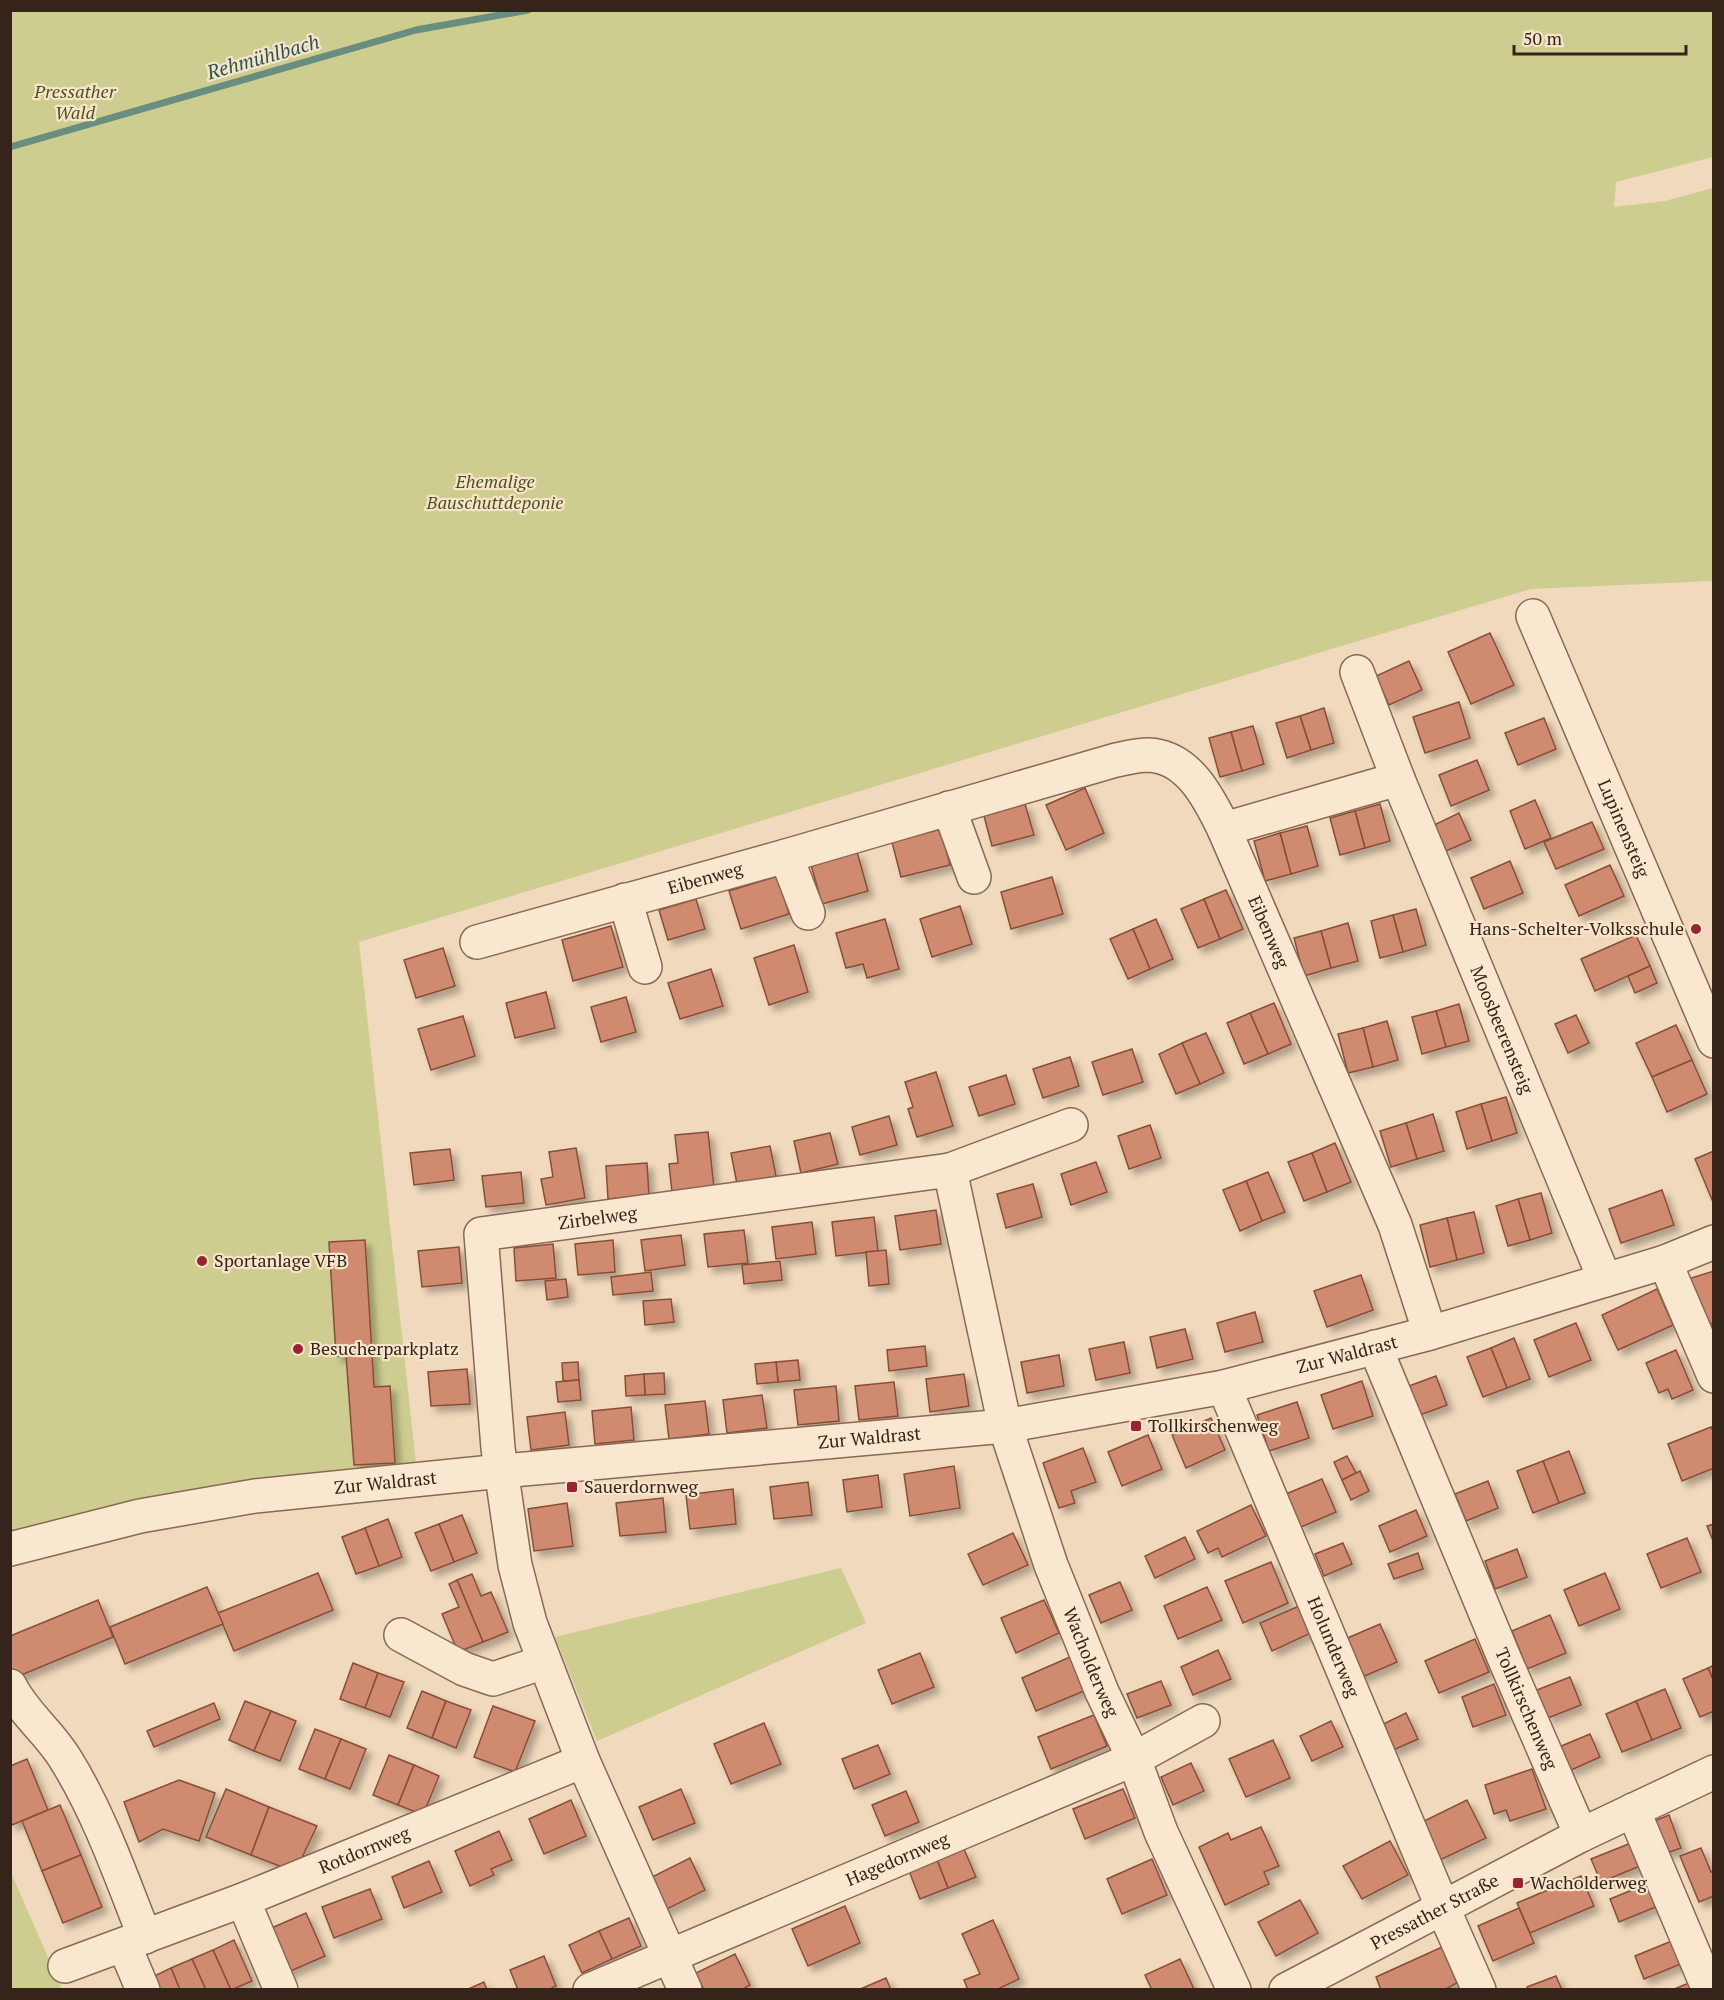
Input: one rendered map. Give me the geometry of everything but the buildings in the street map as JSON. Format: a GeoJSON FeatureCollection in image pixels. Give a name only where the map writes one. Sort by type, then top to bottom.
{"type":"FeatureCollection","features":[{"type":"Feature","properties":{"kind":"street","name":"Lupinensteig"},"geometry":{"type":"LineString","coordinates":[[1533,616],[1713,1041]]}},
{"type":"Feature","properties":{"kind":"street","name":"Moosbeerensteig"},"geometry":{"type":"LineString","coordinates":[[1357,672],[1398,779],[1605,1280]]}},
{"type":"Feature","properties":{"kind":"street","name":"Eibenweg"},"geometry":{"type":"LineString","coordinates":[[477,942],[786,856],[1116,760],[1149,755],[1178,763],[1209,798],[1224,829],[1395,1225],[1430,1333]]}},
{"type":"Feature","properties":{"kind":"street"},"geometry":{"type":"LineString","coordinates":[[1224,829],[1398,779]]}},
{"type":"Feature","properties":{"kind":"street"},"geometry":{"type":"LineString","coordinates":[[949,808],[974,877]]}},
{"type":"Feature","properties":{"kind":"street"},"geometry":{"type":"LineString","coordinates":[[786,856],[808,913]]}},
{"type":"Feature","properties":{"kind":"street"},"geometry":{"type":"LineString","coordinates":[[625,900],[645,967]]}},
{"type":"Feature","properties":{"kind":"street","name":"Zirbelweg"},"geometry":{"type":"LineString","coordinates":[[502,1471],[498,1448],[481,1234],[950,1170],[1071,1125]]}},
{"type":"Feature","properties":{"kind":"street"},"geometry":{"type":"LineString","coordinates":[[950,1170],[1005,1426]]}},
{"type":"Feature","properties":{"kind":"street","name":"Zur Waldrast"},"geometry":{"type":"LineString","coordinates":[[10,1549],[140,1516],[255,1496],[502,1471],[1005,1426],[1224,1387],[1430,1333],[1665,1262],[1713,1242]]}},
{"type":"Feature","properties":{"kind":"street"},"geometry":{"type":"LineString","coordinates":[[1665,1262],[1713,1376]]}},
{"type":"Feature","properties":{"kind":"street","name":"Tollkirschenweg"},"geometry":{"type":"LineString","coordinates":[[1375,1347],[1505,1660],[1581,1835]]}},
{"type":"Feature","properties":{"kind":"street","name":"Holunderweg"},"geometry":{"type":"LineString","coordinates":[[1224,1387],[1479,1989]]}},
{"type":"Feature","properties":{"kind":"street","name":"Wacholderweg"},"geometry":{"type":"LineString","coordinates":[[1005,1426],[1051,1565],[1102,1692],[1134,1759],[1161,1832],[1234,1989]]}},
{"type":"Feature","properties":{"kind":"street"},"geometry":{"type":"LineString","coordinates":[[502,1471],[515,1565],[530,1623],[584,1761],[685,1989]]}},
{"type":"Feature","properties":{"kind":"street"},"geometry":{"type":"LineString","coordinates":[[401,1635],[464,1669],[493,1679],[544,1662]]}},
{"type":"Feature","properties":{"kind":"street"},"geometry":{"type":"LineString","coordinates":[[10,1686],[28,1715],[64,1757],[91,1803],[135,1941],[143,1989]]}},
{"type":"Feature","properties":{"kind":"street","name":"Hagedornweg"},"geometry":{"type":"LineString","coordinates":[[590,1989],[1134,1759],[1203,1721]]}},
{"type":"Feature","properties":{"kind":"street","name":"Rotdornweg"},"geometry":{"type":"LineString","coordinates":[[65,1966],[243,1900],[584,1761]]}},
{"type":"Feature","properties":{"kind":"street","name":"Pressather Straße"},"geometry":{"type":"LineString","coordinates":[[1286,1989],[1581,1835],[1713,1774]]}},
{"type":"Feature","properties":{"kind":"street"},"geometry":{"type":"LineString","coordinates":[[1634,1810],[1709,1989]]}},
{"type":"Feature","properties":{"kind":"street"},"geometry":{"type":"LineString","coordinates":[[243,1900],[281,1989]]}},
{"type":"Feature","properties":{"kind":"green space","name":"Ehemalige Bauschuttdeponie"},"geometry":{"type":"Polygon","coordinates":[[[11,11],[1713,11],[1713,157],[1616,182],[1614,207],[1665,201],[1713,188],[1713,581],[1531,589],[359,942],[417,1473],[11,1539],[11,11]]]}},
{"type":"Feature","properties":{"kind":"green space"},"geometry":{"type":"Polygon","coordinates":[[[841,1568],[866,1623],[597,1741],[555,1637],[841,1568]]]}},
{"type":"Feature","properties":{"kind":"green space"},"geometry":{"type":"Polygon","coordinates":[[[11,1873],[62,1989],[11,1989],[11,1873]]]}},
{"type":"Feature","properties":{"kind":"waterway","name":"Rehmühlbach"},"geometry":{"type":"LineString","coordinates":[[10,147],[416,30],[528,10]]}},
{"type":"Feature","properties":{"kind":"place","name":"Hans-Schelter-Volksschule"},"geometry":{"type":"Point","coordinates":[1696,929]}},
{"type":"Feature","properties":{"kind":"place","name":"Sportanlage VFB"},"geometry":{"type":"Point","coordinates":[202,1261]}},
{"type":"Feature","properties":{"kind":"place","name":"Besucherparkplatz"},"geometry":{"type":"Point","coordinates":[298,1349]}},
{"type":"Feature","properties":{"kind":"place","name":"Tollkirschenweg"},"geometry":{"type":"Point","coordinates":[1136,1426]}},
{"type":"Feature","properties":{"kind":"place","name":"Sauerdornweg"},"geometry":{"type":"Point","coordinates":[572,1487]}},
{"type":"Feature","properties":{"kind":"place","name":"Wacholderweg"},"geometry":{"type":"Point","coordinates":[1518,1883]}},
{"type":"Feature","properties":{"kind":"park label","name":"Pressather Wald"},"geometry":{"type":"Point","coordinates":[75,102]}}]}
